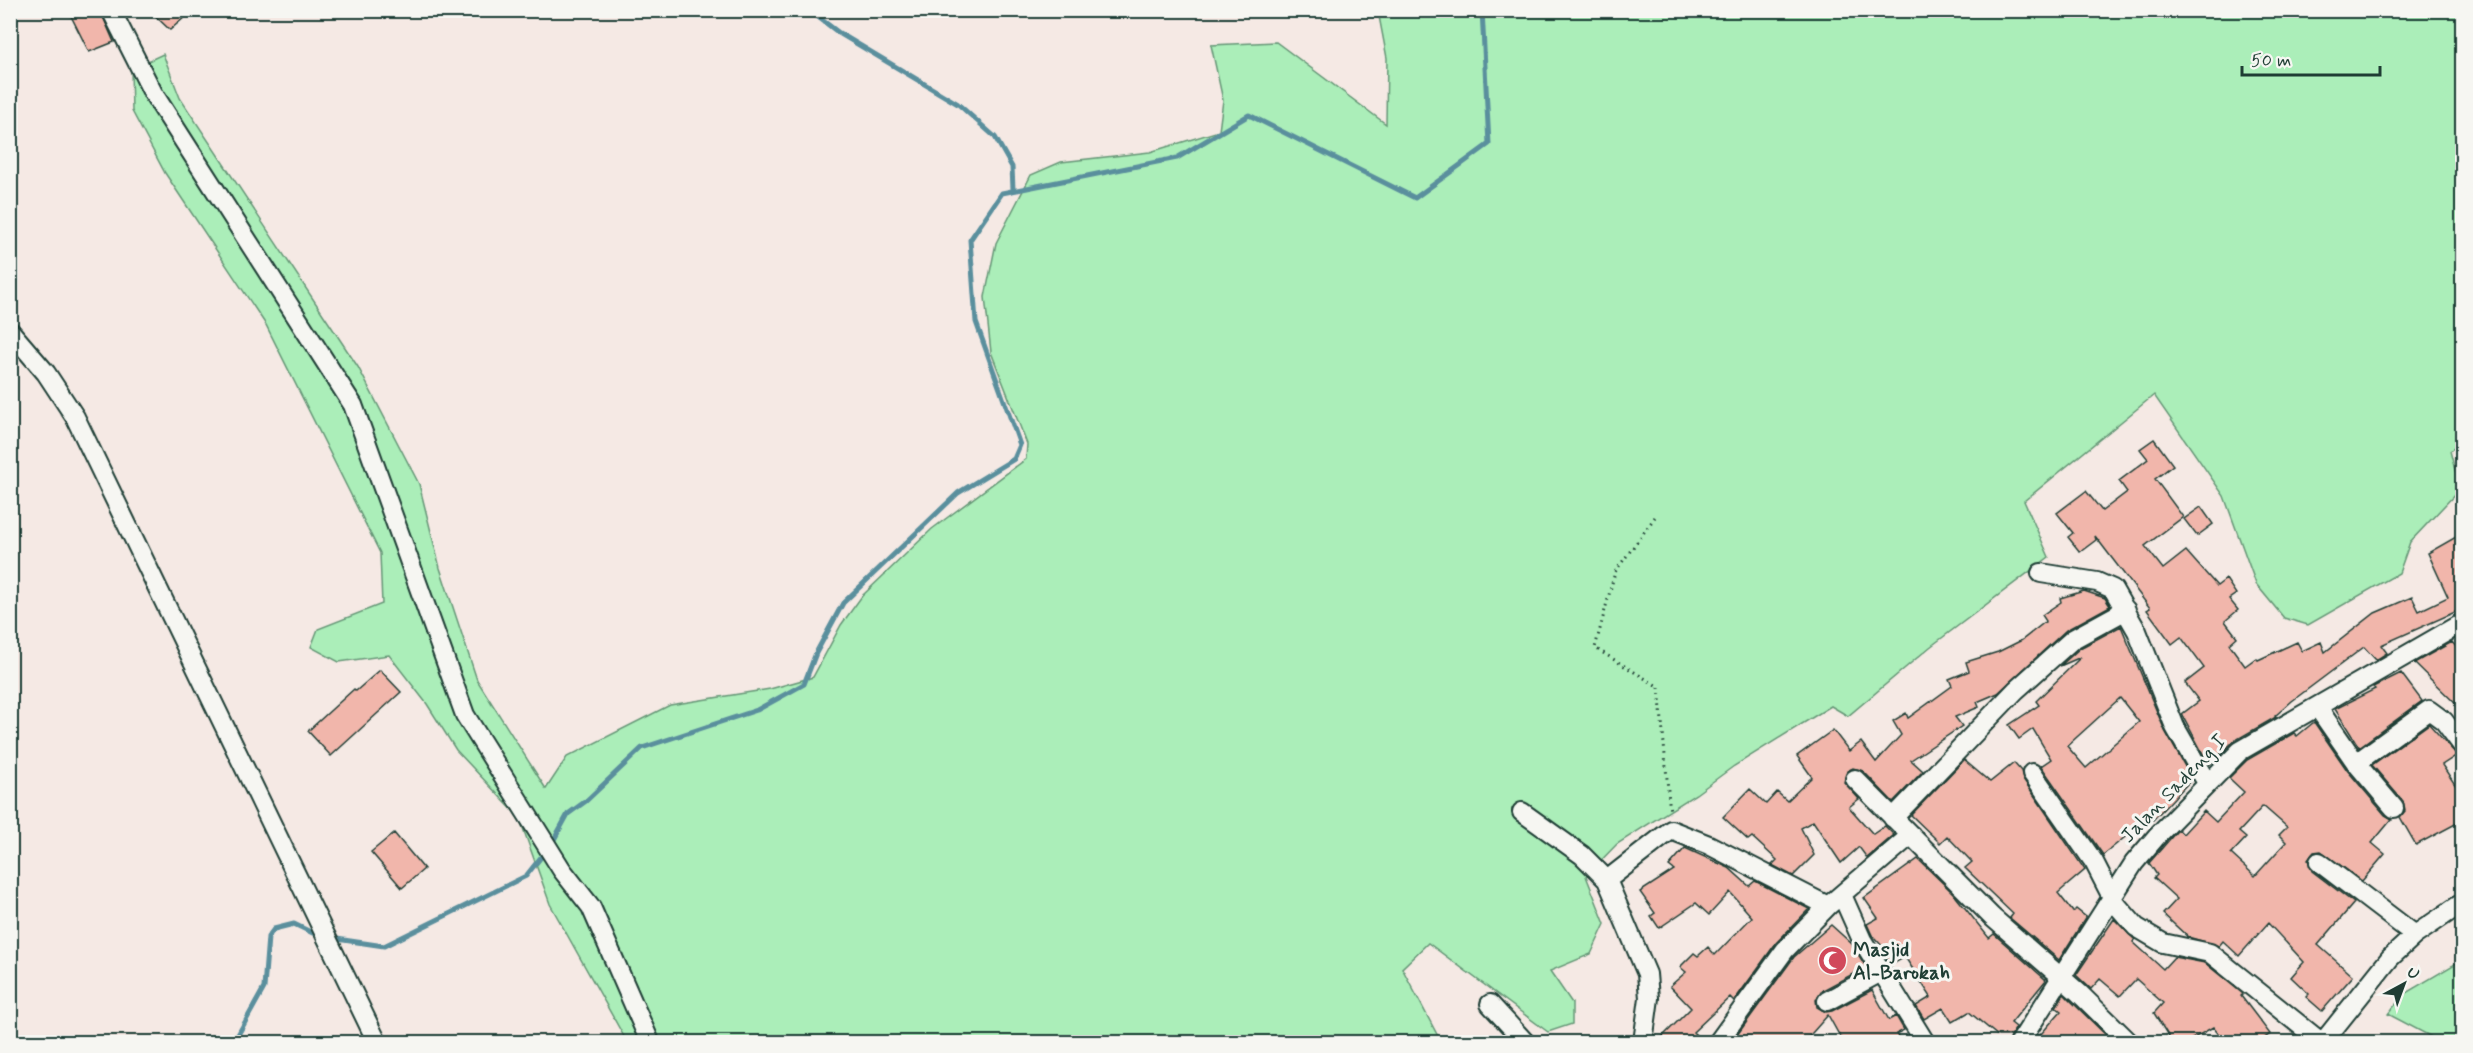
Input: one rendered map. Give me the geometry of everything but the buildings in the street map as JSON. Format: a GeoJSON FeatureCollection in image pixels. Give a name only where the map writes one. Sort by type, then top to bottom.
{"type":"FeatureCollection","features":[{"type":"Feature","properties":{"kind":"street"},"geometry":{"type":"LineString","coordinates":[[111,10],[153,93],[353,405],[465,715],[562,870],[591,907],[650,1042]]}},
{"type":"Feature","properties":{"kind":"street"},"geometry":{"type":"LineString","coordinates":[[10,331],[46,373],[75,417],[377,1042]]}},
{"type":"Feature","properties":{"kind":"street"},"geometry":{"type":"LineString","coordinates":[[2041,573],[2097,582],[2112,589],[2126,610],[2156,671],[2175,727],[2207,783]]}},
{"type":"Feature","properties":{"kind":"street"},"geometry":{"type":"LineString","coordinates":[[1893,818],[2024,683],[2073,639],[2126,610]]}},
{"type":"Feature","properties":{"kind":"street","name":"Jalan Sadeng I"},"geometry":{"type":"LineString","coordinates":[[2020,1042],[2112,894],[2157,836],[2240,751],[2463,623]]}},
{"type":"Feature","properties":{"kind":"street"},"geometry":{"type":"LineString","coordinates":[[2318,708],[2356,763],[2394,808]]}},
{"type":"Feature","properties":{"kind":"street"},"geometry":{"type":"LineString","coordinates":[[2356,763],[2429,710],[2444,721],[2463,745]]}},
{"type":"Feature","properties":{"kind":"street"},"geometry":{"type":"LineString","coordinates":[[2032,773],[2112,894],[2115,903],[2136,927],[2163,943],[2210,953],[2322,1042],[2390,958],[2415,935],[2463,903]]}},
{"type":"Feature","properties":{"kind":"street"},"geometry":{"type":"LineString","coordinates":[[1855,779],[1992,917],[2129,1042]]}},
{"type":"Feature","properties":{"kind":"street"},"geometry":{"type":"LineString","coordinates":[[1522,812],[1582,855],[1607,880],[1647,974],[1649,998],[1644,1042]]}},
{"type":"Feature","properties":{"kind":"street"},"geometry":{"type":"LineString","coordinates":[[1607,880],[1671,830],[1709,845],[1828,906]]}},
{"type":"Feature","properties":{"kind":"street"},"geometry":{"type":"LineString","coordinates":[[1718,1042],[1785,950],[1828,906],[1911,835]]}},
{"type":"Feature","properties":{"kind":"street"},"geometry":{"type":"LineString","coordinates":[[2319,862],[2415,935]]}},
{"type":"Feature","properties":{"kind":"street"},"geometry":{"type":"LineString","coordinates":[[1842,895],[1862,940],[1925,1042]]}},
{"type":"Feature","properties":{"kind":"street"},"geometry":{"type":"LineString","coordinates":[[1827,1001],[1881,972]]}},
{"type":"Feature","properties":{"kind":"street"},"geometry":{"type":"LineString","coordinates":[[1490,1004],[1525,1042]]}},
{"type":"Feature","properties":{"kind":"path"},"geometry":{"type":"LineString","coordinates":[[1655,517],[1615,572],[1595,648],[1659,687],[1671,830]]}},
{"type":"Feature","properties":{"kind":"green space"},"geometry":{"type":"Polygon","coordinates":[[[1378,11],[2462,11],[2462,441],[2450,451],[2460,489],[2410,542],[2399,573],[2308,625],[2284,618],[2256,584],[2224,496],[2154,395],[2024,501],[2049,557],[1930,647],[1848,716],[1831,706],[1734,766],[1696,794],[1617,844],[1586,876],[1605,924],[1591,954],[1550,971],[1572,1003],[1572,1024],[1548,1032],[1428,943],[1402,968],[1441,1042],[627,1042],[550,904],[519,817],[456,750],[427,704],[389,655],[339,662],[311,647],[318,629],[382,604],[380,553],[266,325],[165,173],[132,111],[131,69],[163,54],[180,98],[358,367],[419,484],[440,568],[477,680],[546,789],[567,757],[670,705],[770,689],[813,677],[841,625],[862,596],[932,529],[1026,459],[1027,444],[991,352],[985,297],[996,243],[1031,175],[1061,162],[1150,152],[1219,131],[1223,100],[1211,45],[1276,42],[1386,124],[1387,58],[1378,11]]]}},
{"type":"Feature","properties":{"kind":"green space"},"geometry":{"type":"Polygon","coordinates":[[[2460,961],[2462,962],[2462,1042],[2441,1042],[2388,1014],[2404,994],[2460,961]]]}},
{"type":"Feature","properties":{"kind":"waterway"},"geometry":{"type":"LineString","coordinates":[[809,10],[839,33],[958,104],[995,137],[1012,167],[1013,189]]}},
{"type":"Feature","properties":{"kind":"waterway"},"geometry":{"type":"LineString","coordinates":[[551,845],[568,814],[586,801],[642,748],[757,710],[804,684],[816,653],[843,603],[958,493],[1014,459],[1020,445],[976,322],[970,240],[1002,193],[1177,158],[1249,115],[1415,198],[1489,144],[1482,10]]}},
{"type":"Feature","properties":{"kind":"waterway"},"geometry":{"type":"LineString","coordinates":[[330,938],[384,946],[526,876],[545,852]]}},
{"type":"Feature","properties":{"kind":"waterway"},"geometry":{"type":"LineString","coordinates":[[234,1042],[264,988],[268,937],[274,929],[294,924],[321,937]]}},
{"type":"Feature","properties":{"kind":"place","name":"Masjid Al-Barokah"},"geometry":{"type":"Point","coordinates":[1832,961]}}]}
